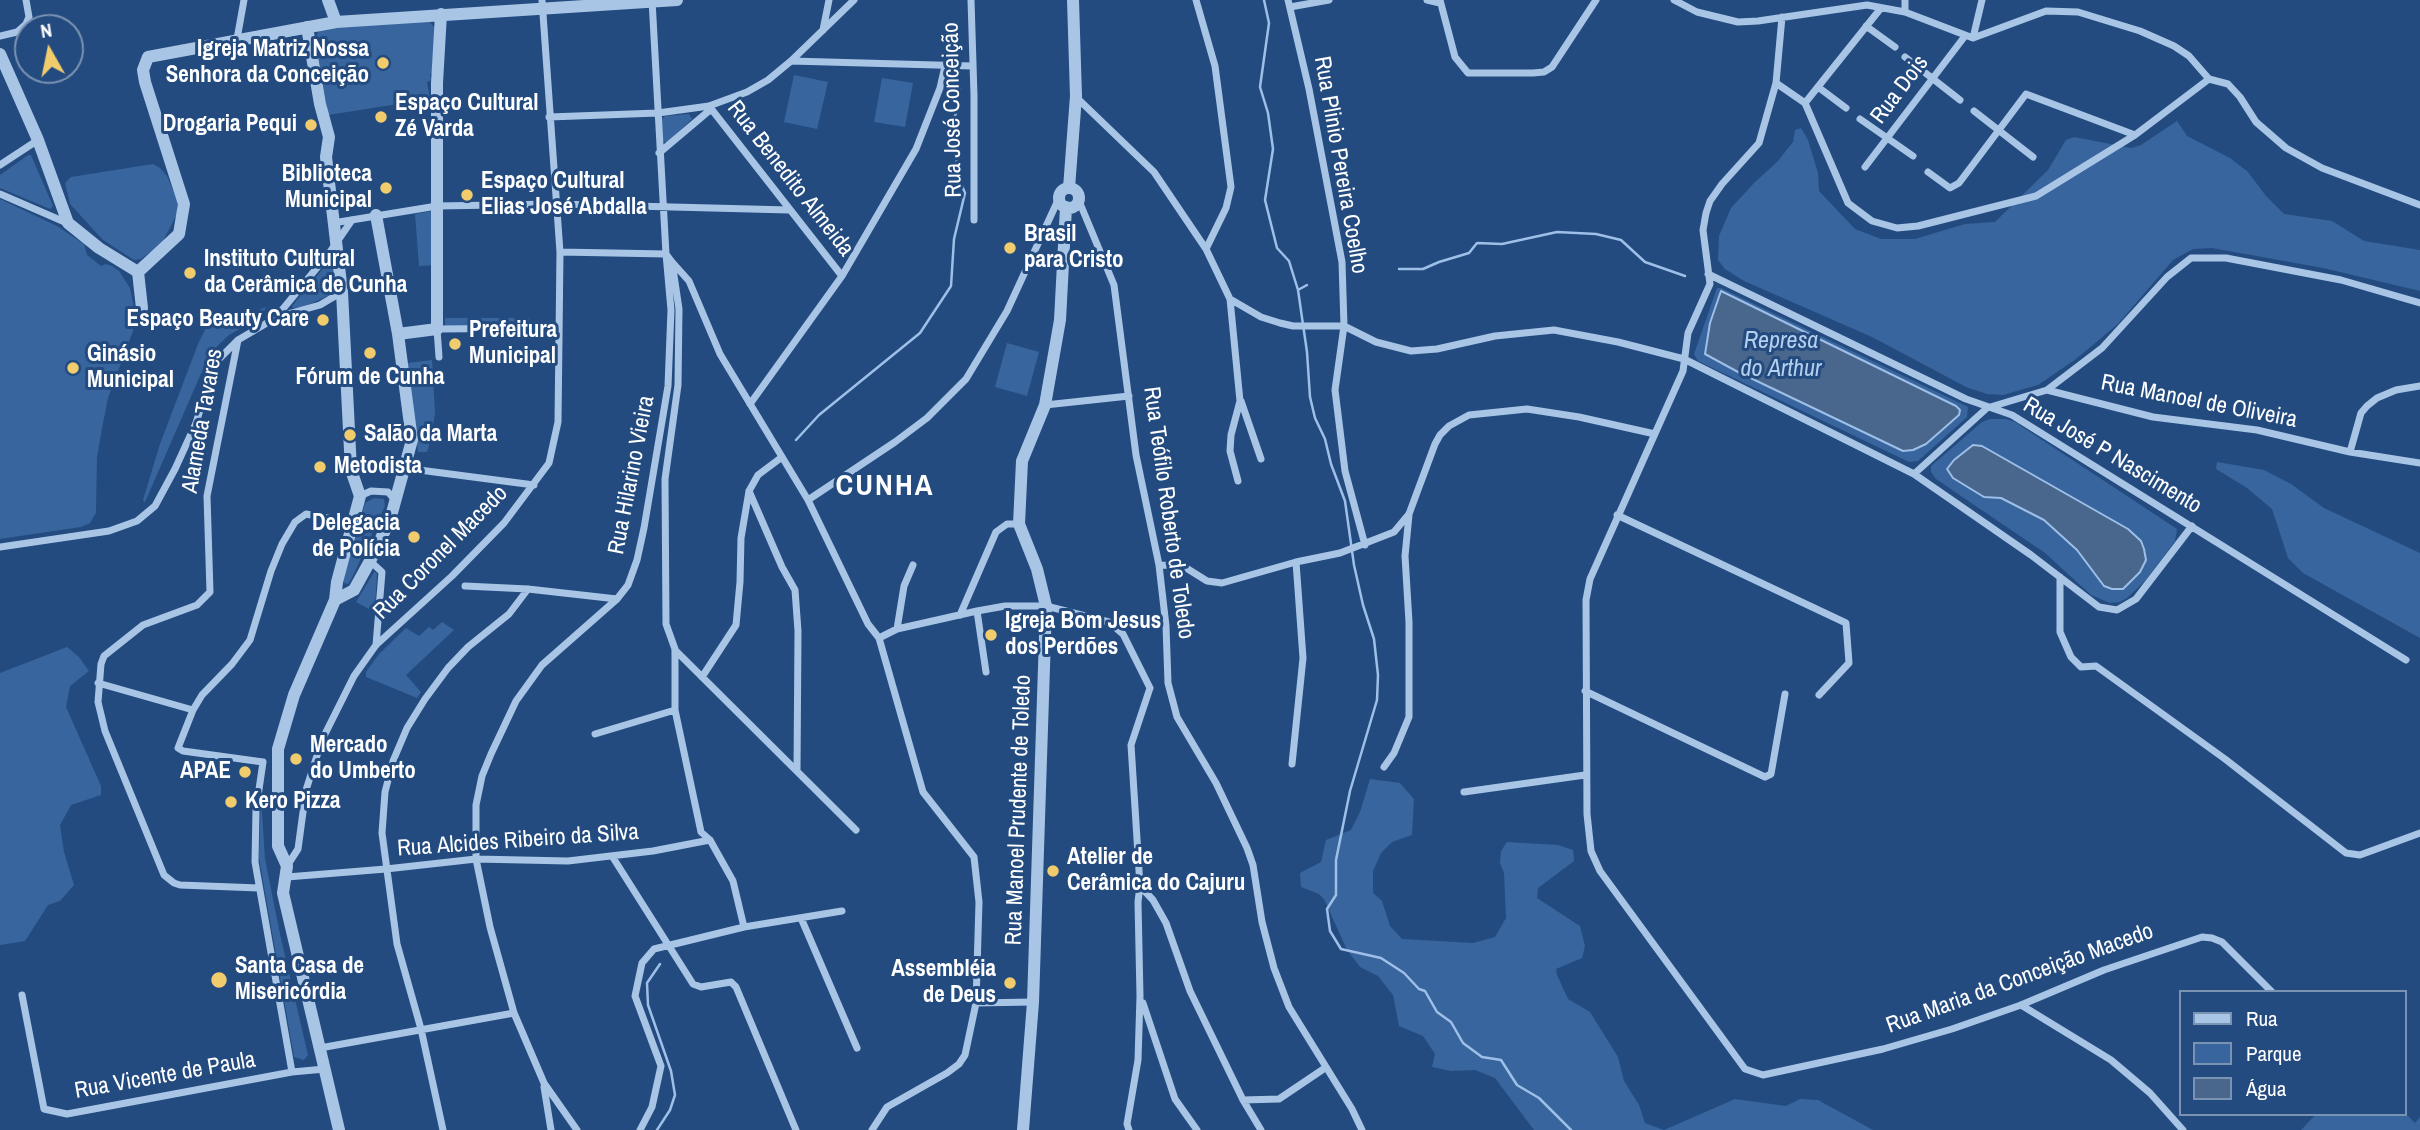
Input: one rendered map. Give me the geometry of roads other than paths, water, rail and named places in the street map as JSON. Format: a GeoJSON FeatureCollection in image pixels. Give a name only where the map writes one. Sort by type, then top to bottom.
{"type":"FeatureCollection","features":[{"type":"Feature","properties":{"kind":"street"},"geometry":{"type":"LineString","coordinates":[[0,36],[16,32],[26,24],[29,17],[26,0]]}},
{"type":"Feature","properties":{"kind":"street"},"geometry":{"type":"LineString","coordinates":[[237,39],[244,0]]}},
{"type":"Feature","properties":{"kind":"street"},"geometry":{"type":"LineString","coordinates":[[328,0],[336,22]]}},
{"type":"Feature","properties":{"kind":"street"},"geometry":{"type":"LineString","coordinates":[[138,272],[179,234],[184,204],[145,82],[143,70],[148,57],[336,22],[542,4],[677,0]]}},
{"type":"Feature","properties":{"kind":"street"},"geometry":{"type":"LineString","coordinates":[[823,31],[829,0]]}},
{"type":"Feature","properties":{"kind":"street"},"geometry":{"type":"LineString","coordinates":[[550,117],[710,108],[768,80],[854,0]]}},
{"type":"Feature","properties":{"kind":"street","name":"Rua José Conceição"},"geometry":{"type":"LineString","coordinates":[[971,0],[974,220]]}},
{"type":"Feature","properties":{"kind":"street"},"geometry":{"type":"LineString","coordinates":[[1069,188],[1076,96],[1073,0]]}},
{"type":"Feature","properties":{"kind":"street"},"geometry":{"type":"LineString","coordinates":[[1196,0],[1215,66],[1231,187],[1226,208],[1206,249]]}},
{"type":"Feature","properties":{"kind":"street"},"geometry":{"type":"LineString","coordinates":[[1289,3],[1329,0]]}},
{"type":"Feature","properties":{"kind":"street"},"geometry":{"type":"LineString","coordinates":[[1427,0],[1440,1],[1455,57],[1468,73],[1544,72],[1552,67],[1596,0]]}},
{"type":"Feature","properties":{"kind":"street"},"geometry":{"type":"LineString","coordinates":[[1674,0],[1697,12],[1738,22],[1867,5],[1905,12],[1969,37],[2054,9],[2078,12],[2160,38],[2189,56],[2209,79],[2228,84],[2256,122],[2286,148],[2306,160],[2420,205]]}},
{"type":"Feature","properties":{"kind":"street"},"geometry":{"type":"LineString","coordinates":[[1905,0],[1905,12]]}},
{"type":"Feature","properties":{"kind":"street"},"geometry":{"type":"LineString","coordinates":[[1969,37],[1982,0]]}},
{"type":"Feature","properties":{"kind":"street","name":"Rua Hilarino Vieira"},"geometry":{"type":"LineString","coordinates":[[577,1130],[544,1083],[514,1013],[490,927],[476,859],[476,805],[482,776],[516,701],[549,657],[617,599],[628,585],[637,560],[668,386],[671,310],[659,153],[652,1]]}},
{"type":"Feature","properties":{"kind":"street","name":"Rua Plinio Pereira Coelho"},"geometry":{"type":"LineString","coordinates":[[1289,3],[1309,89],[1342,262],[1344,326],[1335,390],[1345,471],[1363,546]]}},
{"type":"Feature","properties":{"kind":"street","name":"Rua Coronel Macedo"},"geometry":{"type":"LineString","coordinates":[[287,872],[298,849],[306,790],[322,740],[346,688],[376,645],[484,545],[549,463],[558,422],[560,252],[542,4]]}},
{"type":"Feature","properties":{"kind":"street"},"geometry":{"type":"LineString","coordinates":[[1805,103],[1881,8]]}},
{"type":"Feature","properties":{"kind":"street"},"geometry":{"type":"LineString","coordinates":[[439,357],[437,82],[440,14]]}},
{"type":"Feature","properties":{"kind":"street"},"geometry":{"type":"LineString","coordinates":[[1708,274],[1703,230],[1710,201],[1738,163],[1759,143],[1776,83],[1782,18]]}},
{"type":"Feature","properties":{"kind":"street"},"geometry":{"type":"LineString","coordinates":[[1866,26],[1895,47]]}},
{"type":"Feature","properties":{"kind":"street"},"geometry":{"type":"LineString","coordinates":[[307,27],[320,104],[329,137],[326,157],[342,292],[351,470],[360,496],[337,582],[335,600],[294,695],[278,749],[278,846],[287,872],[283,885],[284,893],[339,1130]]}},
{"type":"Feature","properties":{"kind":"street","name":"Rua Dois"},"geometry":{"type":"LineString","coordinates":[[1865,167],[1932,78],[1969,37]]}},
{"type":"Feature","properties":{"kind":"street"},"geometry":{"type":"LineString","coordinates":[[0,54],[37,140],[68,223]]}},
{"type":"Feature","properties":{"kind":"street"},"geometry":{"type":"LineString","coordinates":[[1905,57],[1960,100]]}},
{"type":"Feature","properties":{"kind":"street"},"geometry":{"type":"LineString","coordinates":[[791,61],[972,66]]}},
{"type":"Feature","properties":{"kind":"street"},"geometry":{"type":"LineString","coordinates":[[750,404],[842,276],[916,149],[940,88],[945,66]]}},
{"type":"Feature","properties":{"kind":"street"},"geometry":{"type":"LineString","coordinates":[[1776,83],[1805,103],[1848,203],[1872,221],[1897,228],[1918,226],[2036,196],[2135,135],[2209,79]]}},
{"type":"Feature","properties":{"kind":"street"},"geometry":{"type":"LineString","coordinates":[[1818,87],[1846,108]]}},
{"type":"Feature","properties":{"kind":"street"},"geometry":{"type":"LineString","coordinates":[[1928,172],[1950,188],[1959,183],[2026,94],[2135,135]]}},
{"type":"Feature","properties":{"kind":"street"},"geometry":{"type":"LineString","coordinates":[[1076,96],[1154,172],[1206,249],[1230,299],[1240,401],[1261,459]]}},
{"type":"Feature","properties":{"kind":"street"},"geometry":{"type":"LineString","coordinates":[[659,153],[710,108]]}},
{"type":"Feature","properties":{"kind":"street","name":"Rua Benedito Almeida"},"geometry":{"type":"LineString","coordinates":[[710,108],[842,276]]}},
{"type":"Feature","properties":{"kind":"street"},"geometry":{"type":"LineString","coordinates":[[1974,111],[2033,157]]}},
{"type":"Feature","properties":{"kind":"street"},"geometry":{"type":"LineString","coordinates":[[1860,119],[1913,156]]}},
{"type":"Feature","properties":{"kind":"street"},"geometry":{"type":"LineString","coordinates":[[0,165],[37,140]]}},
{"type":"Feature","properties":{"kind":"street"},"geometry":{"type":"LineString","coordinates":[[808,500],[927,418],[966,379],[1007,312],[1062,202],[1063,190],[1069,188],[1077,192],[1079,201],[1072,207],[1062,202]]}},
{"type":"Feature","properties":{"kind":"street"},"geometry":{"type":"LineString","coordinates":[[0,194],[68,223],[99,248],[138,272]]}},
{"type":"Feature","properties":{"kind":"street","name":"Rua Teófilo Roberto de Toledo"},"geometry":{"type":"LineString","coordinates":[[1079,201],[1114,285],[1136,455],[1158,565],[1166,626],[1168,683],[1177,717],[1216,783],[1250,856],[1262,922],[1274,968],[1289,1007],[1353,1110],[1362,1130]]}},
{"type":"Feature","properties":{"kind":"street","name":"Rua Manoel Prudente de Toledo"},"geometry":{"type":"LineString","coordinates":[[1023,1130],[1034,1002],[1046,606],[1037,569],[1019,524],[1022,461],[1045,405],[1059,320],[1062,202]]}},
{"type":"Feature","properties":{"kind":"street"},"geometry":{"type":"LineString","coordinates":[[333,223],[438,206],[556,204],[789,209]]}},
{"type":"Feature","properties":{"kind":"street"},"geometry":{"type":"LineString","coordinates":[[335,600],[354,590],[390,520],[412,440],[398,334],[376,215]]}},
{"type":"Feature","properties":{"kind":"street"},"geometry":{"type":"LineString","coordinates":[[277,317],[352,220]]}},
{"type":"Feature","properties":{"kind":"street"},"geometry":{"type":"LineString","coordinates":[[560,252],[666,254]]}},
{"type":"Feature","properties":{"kind":"street","name":"Rua Hilarino Vieira"},"geometry":{"type":"LineString","coordinates":[[666,254],[671,262],[679,309],[678,385],[665,479],[666,624],[675,649]]}},
{"type":"Feature","properties":{"kind":"street"},"geometry":{"type":"LineString","coordinates":[[1914,474],[1987,408],[2047,390],[2102,348],[2167,277],[2192,258],[2226,258],[2341,280],[2420,303]]}},
{"type":"Feature","properties":{"kind":"street"},"geometry":{"type":"LineString","coordinates":[[671,262],[689,281],[720,354],[808,500],[868,624],[879,638],[923,792],[974,857],[979,902],[976,1003],[968,1047],[959,1064],[947,1073],[887,1107],[872,1130]]}},
{"type":"Feature","properties":{"kind":"street"},"geometry":{"type":"LineString","coordinates":[[138,272],[142,308]]}},
{"type":"Feature","properties":{"kind":"street","name":"Rua Maria da Conceição Macedo"},"geometry":{"type":"LineString","coordinates":[[1708,274],[1710,284],[1688,333],[1683,371],[1590,579],[1586,600],[1585,775],[1591,851],[1600,871],[1745,1069],[1769,1075],[1952,1029],[2104,970],[2202,937],[2222,942],[2270,990]]}},
{"type":"Feature","properties":{"kind":"street","name":"Rua José P Nascimento"},"geometry":{"type":"LineString","coordinates":[[1708,274],[1987,408],[2012,415],[2406,660]]}},
{"type":"Feature","properties":{"kind":"street"},"geometry":{"type":"LineString","coordinates":[[0,547],[109,531],[137,521],[155,506],[196,423],[212,371],[238,340],[277,317],[320,305],[342,292]]}},
{"type":"Feature","properties":{"kind":"street"},"geometry":{"type":"LineString","coordinates":[[1230,299],[1261,317],[1293,326],[1344,326],[1376,342],[1411,351],[1429,350],[1495,336],[1554,330],[1618,342],[1684,359],[1914,474],[2099,607],[2117,610],[2136,599],[2192,526]]}},
{"type":"Feature","properties":{"kind":"street"},"geometry":{"type":"LineString","coordinates":[[398,334],[437,329],[559,328]]}},
{"type":"Feature","properties":{"kind":"street","name":"Alameda Tavares"},"geometry":{"type":"LineString","coordinates":[[98,684],[104,656],[143,625],[197,604],[210,592],[207,496],[238,340]]}},
{"type":"Feature","properties":{"kind":"street"},"geometry":{"type":"LineString","coordinates":[[2350,452],[2361,413],[2367,406],[2377,398],[2396,390],[2420,386]]}},
{"type":"Feature","properties":{"kind":"street","name":"Rua Manoel de Oliveira"},"geometry":{"type":"LineString","coordinates":[[2047,390],[2153,417],[2257,430],[2350,452],[2420,463]]}},
{"type":"Feature","properties":{"kind":"street"},"geometry":{"type":"LineString","coordinates":[[1045,405],[1129,396]]}},
{"type":"Feature","properties":{"kind":"street"},"geometry":{"type":"LineString","coordinates":[[1238,481],[1230,442],[1240,401]]}},
{"type":"Feature","properties":{"kind":"street"},"geometry":{"type":"LineString","coordinates":[[1384,767],[1394,753],[1409,717],[1409,622],[1405,556],[1409,514],[1435,444],[1449,426],[1469,415],[1506,409],[1527,409],[1579,417],[1655,434]]}},
{"type":"Feature","properties":{"kind":"street"},"geometry":{"type":"LineString","coordinates":[[702,677],[736,625],[741,538],[749,491],[758,475],[782,457]]}},
{"type":"Feature","properties":{"kind":"street"},"geometry":{"type":"LineString","coordinates":[[404,468],[534,485]]}},
{"type":"Feature","properties":{"kind":"street"},"geometry":{"type":"LineString","coordinates":[[360,496],[371,491],[388,492],[395,500]]}},
{"type":"Feature","properties":{"kind":"street"},"geometry":{"type":"LineString","coordinates":[[749,491],[795,590],[797,771]]}},
{"type":"Feature","properties":{"kind":"street"},"geometry":{"type":"LineString","coordinates":[[263,762],[183,751],[178,748],[202,695],[232,664],[250,640],[271,570],[295,522],[306,514],[354,523]]}},
{"type":"Feature","properties":{"kind":"street"},"geometry":{"type":"LineString","coordinates":[[1158,565],[1183,566],[1207,581],[1222,583],[1363,546],[1394,531],[1409,514]]}},
{"type":"Feature","properties":{"kind":"street"},"geometry":{"type":"LineString","coordinates":[[1617,515],[1846,623],[1849,663],[1819,695]]}},
{"type":"Feature","properties":{"kind":"street"},"geometry":{"type":"LineString","coordinates":[[960,615],[996,532],[1007,524],[1019,524]]}},
{"type":"Feature","properties":{"kind":"street"},"geometry":{"type":"LineString","coordinates":[[370,561],[382,572],[376,645]]}},
{"type":"Feature","properties":{"kind":"street"},"geometry":{"type":"LineString","coordinates":[[1293,764],[1303,658],[1296,562]]}},
{"type":"Feature","properties":{"kind":"street"},"geometry":{"type":"LineString","coordinates":[[897,629],[904,586],[913,565]]}},
{"type":"Feature","properties":{"kind":"street"},"geometry":{"type":"LineString","coordinates":[[2060,577],[2060,632],[2071,657],[2081,667],[2096,666],[2346,853],[2360,855],[2420,833]]}},
{"type":"Feature","properties":{"kind":"street"},"geometry":{"type":"LineString","coordinates":[[465,586],[528,589],[617,599]]}},
{"type":"Feature","properties":{"kind":"street"},"geometry":{"type":"LineString","coordinates":[[443,1130],[421,1029],[397,944],[382,833],[385,792],[393,761],[407,728],[425,699],[448,668],[468,647],[509,614],[528,589]]}},
{"type":"Feature","properties":{"kind":"street"},"geometry":{"type":"LineString","coordinates":[[879,638],[897,629],[1005,606],[1046,606],[1109,622],[1124,634],[1150,688],[1131,745],[1140,886],[1140,996],[1138,1060],[1127,1124],[1129,1130]]}},
{"type":"Feature","properties":{"kind":"street"},"geometry":{"type":"LineString","coordinates":[[977,611],[986,672]]}},
{"type":"Feature","properties":{"kind":"street"},"geometry":{"type":"LineString","coordinates":[[675,649],[856,830]]}},
{"type":"Feature","properties":{"kind":"street"},"geometry":{"type":"LineString","coordinates":[[675,649],[675,710],[701,832],[710,840],[733,881],[744,927]]}},
{"type":"Feature","properties":{"kind":"street"},"geometry":{"type":"LineString","coordinates":[[1150,688],[1168,683]]}},
{"type":"Feature","properties":{"kind":"street"},"geometry":{"type":"LineString","coordinates":[[193,710],[98,684],[98,702],[105,731],[164,875],[180,885],[259,888]]}},
{"type":"Feature","properties":{"kind":"street"},"geometry":{"type":"LineString","coordinates":[[1585,691],[1765,777],[1771,774],[1785,694]]}},
{"type":"Feature","properties":{"kind":"street"},"geometry":{"type":"LineString","coordinates":[[595,734],[675,710]]}},
{"type":"Feature","properties":{"kind":"street"},"geometry":{"type":"LineString","coordinates":[[278,749],[263,762],[255,831],[259,888],[292,1072]]}},
{"type":"Feature","properties":{"kind":"street"},"geometry":{"type":"LineString","coordinates":[[1464,792],[1585,775]]}},
{"type":"Feature","properties":{"kind":"street","name":"Rua Alcides Ribeiro da Silva"},"geometry":{"type":"LineString","coordinates":[[287,872],[386,869],[476,859],[568,862],[710,840]]}},
{"type":"Feature","properties":{"kind":"street"},"geometry":{"type":"LineString","coordinates":[[612,856],[693,984],[701,987],[732,982],[736,986],[796,1130]]}},
{"type":"Feature","properties":{"kind":"street"},"geometry":{"type":"LineString","coordinates":[[1140,886],[1153,900],[1166,923],[1190,991],[1243,1100],[1261,1130]]}},
{"type":"Feature","properties":{"kind":"street"},"geometry":{"type":"LineString","coordinates":[[640,1130],[659,1087],[661,1066],[635,996],[642,963],[654,949],[744,927],[842,911]]}},
{"type":"Feature","properties":{"kind":"street"},"geometry":{"type":"LineString","coordinates":[[802,918],[857,1048]]}},
{"type":"Feature","properties":{"kind":"street","name":"Rua Vicente de Paula"},"geometry":{"type":"LineString","coordinates":[[22,995],[44,1109],[67,1114],[292,1072],[325,1069]]}},
{"type":"Feature","properties":{"kind":"street"},"geometry":{"type":"LineString","coordinates":[[1140,996],[1175,1100],[1197,1130]]}},
{"type":"Feature","properties":{"kind":"street"},"geometry":{"type":"LineString","coordinates":[[976,1003],[1034,1002]]}},
{"type":"Feature","properties":{"kind":"street"},"geometry":{"type":"LineString","coordinates":[[2021,1004],[2111,1060],[2150,1093],[2183,1130]]}},
{"type":"Feature","properties":{"kind":"street"},"geometry":{"type":"LineString","coordinates":[[320,1048],[514,1013]]}},
{"type":"Feature","properties":{"kind":"street"},"geometry":{"type":"LineString","coordinates":[[1243,1100],[1279,1099],[1325,1068]]}},
{"type":"Feature","properties":{"kind":"street"},"geometry":{"type":"LineString","coordinates":[[544,1083],[551,1130]]}},
{"type":"Feature","properties":{"kind":"water","name":"Represa do Arthur"},"geometry":{"type":"Polygon","coordinates":[[[1721,291],[1956,406],[1960,410],[1959,415],[1926,444],[1903,451],[1738,372],[1705,354],[1710,323],[1721,291]]]}},
{"type":"Feature","properties":{"kind":"water"},"geometry":{"type":"Polygon","coordinates":[[[1973,445],[1982,446],[2128,529],[2141,541],[2144,549],[2146,560],[2140,572],[2123,589],[2104,586],[2077,550],[2044,520],[2001,498],[1984,497],[1953,478],[1947,469],[1973,445]]]}},
{"type":"Feature","properties":{"kind":"waterway"},"geometry":{"type":"LineString","coordinates":[[1264,0],[1269,23],[1260,87],[1268,113],[1273,149],[1265,200],[1277,248],[1289,261],[1298,290],[1310,397],[1345,501],[1354,565],[1374,639],[1378,675],[1377,700],[1350,791],[1336,860],[1336,895],[1327,909],[1330,931],[1341,949],[1381,958],[1404,973],[1419,989],[1425,991],[1437,1012],[1451,1022],[1463,1043],[1482,1057],[1501,1060],[1517,1085],[1539,1098],[1571,1130]]}},
{"type":"Feature","properties":{"kind":"waterway"},"geometry":{"type":"LineString","coordinates":[[796,440],[819,415],[920,333],[951,286],[954,239],[965,193],[955,169],[960,146],[952,124],[960,88]]}},
{"type":"Feature","properties":{"kind":"waterway"},"geometry":{"type":"LineString","coordinates":[[1399,269],[1423,269],[1469,253],[1477,243],[1502,244],[1557,232],[1596,234],[1621,240],[1645,262],[1685,276]]}},
{"type":"Feature","properties":{"kind":"waterway"},"geometry":{"type":"LineString","coordinates":[[1298,290],[1307,285]]}},
{"type":"Feature","properties":{"kind":"waterway"},"geometry":{"type":"LineString","coordinates":[[657,1130],[670,1110],[675,1095],[671,1071],[648,1005],[647,983],[660,964]]}},
{"type":"Feature","properties":{"kind":"place","name":"Igreja Matriz Nossa Senhora da Conceição"},"geometry":{"type":"Point","coordinates":[383,63]}},
{"type":"Feature","properties":{"kind":"place","name":"Espaço Cultural Zé Varda"},"geometry":{"type":"Point","coordinates":[381,117]}},
{"type":"Feature","properties":{"kind":"place","name":"Drogaria Pequi"},"geometry":{"type":"Point","coordinates":[311,125]}},
{"type":"Feature","properties":{"kind":"place","name":"Biblioteca Municipal"},"geometry":{"type":"Point","coordinates":[386,188]}},
{"type":"Feature","properties":{"kind":"place","name":"Espaço Cultural Elias José Abdalla"},"geometry":{"type":"Point","coordinates":[467,195]}},
{"type":"Feature","properties":{"kind":"place","name":"Brasil para Cristo"},"geometry":{"type":"Point","coordinates":[1010,248]}},
{"type":"Feature","properties":{"kind":"place","name":"Instituto Cultural da Cerâmica de Cunha"},"geometry":{"type":"Point","coordinates":[190,273]}},
{"type":"Feature","properties":{"kind":"place","name":"Espaço Beauty Care"},"geometry":{"type":"Point","coordinates":[323,320]}},
{"type":"Feature","properties":{"kind":"place","name":"Prefeitura Municipal"},"geometry":{"type":"Point","coordinates":[455,344]}},
{"type":"Feature","properties":{"kind":"place","name":"Fórum de Cunha"},"geometry":{"type":"Point","coordinates":[370,353]}},
{"type":"Feature","properties":{"kind":"place","name":"Ginásio Municipal"},"geometry":{"type":"Point","coordinates":[73,368]}},
{"type":"Feature","properties":{"kind":"place","name":"Salão da Marta"},"geometry":{"type":"Point","coordinates":[350,435]}},
{"type":"Feature","properties":{"kind":"place","name":"Metodista"},"geometry":{"type":"Point","coordinates":[320,467]}},
{"type":"Feature","properties":{"kind":"place","name":"Delegacia de Polícia"},"geometry":{"type":"Point","coordinates":[414,537]}},
{"type":"Feature","properties":{"kind":"place","name":"Igreja Bom Jesus dos Perdões"},"geometry":{"type":"Point","coordinates":[991,635]}},
{"type":"Feature","properties":{"kind":"place","name":"Mercado do Umberto"},"geometry":{"type":"Point","coordinates":[296,759]}},
{"type":"Feature","properties":{"kind":"place","name":"APAE"},"geometry":{"type":"Point","coordinates":[245,772]}},
{"type":"Feature","properties":{"kind":"place","name":"Kero Pizza"},"geometry":{"type":"Point","coordinates":[231,802]}},
{"type":"Feature","properties":{"kind":"place","name":"Atelier de Cerâmica do Cajuru"},"geometry":{"type":"Point","coordinates":[1053,871]}},
{"type":"Feature","properties":{"kind":"place","name":"Santa Casa de Misericórdia"},"geometry":{"type":"Point","coordinates":[219,980]}},
{"type":"Feature","properties":{"kind":"place","name":"Assembléia de Deus"},"geometry":{"type":"Point","coordinates":[1010,983]}},
{"type":"Feature","properties":{"kind":"district","name":"CUNHA"},"geometry":{"type":"Point","coordinates":[885,487]}}]}
